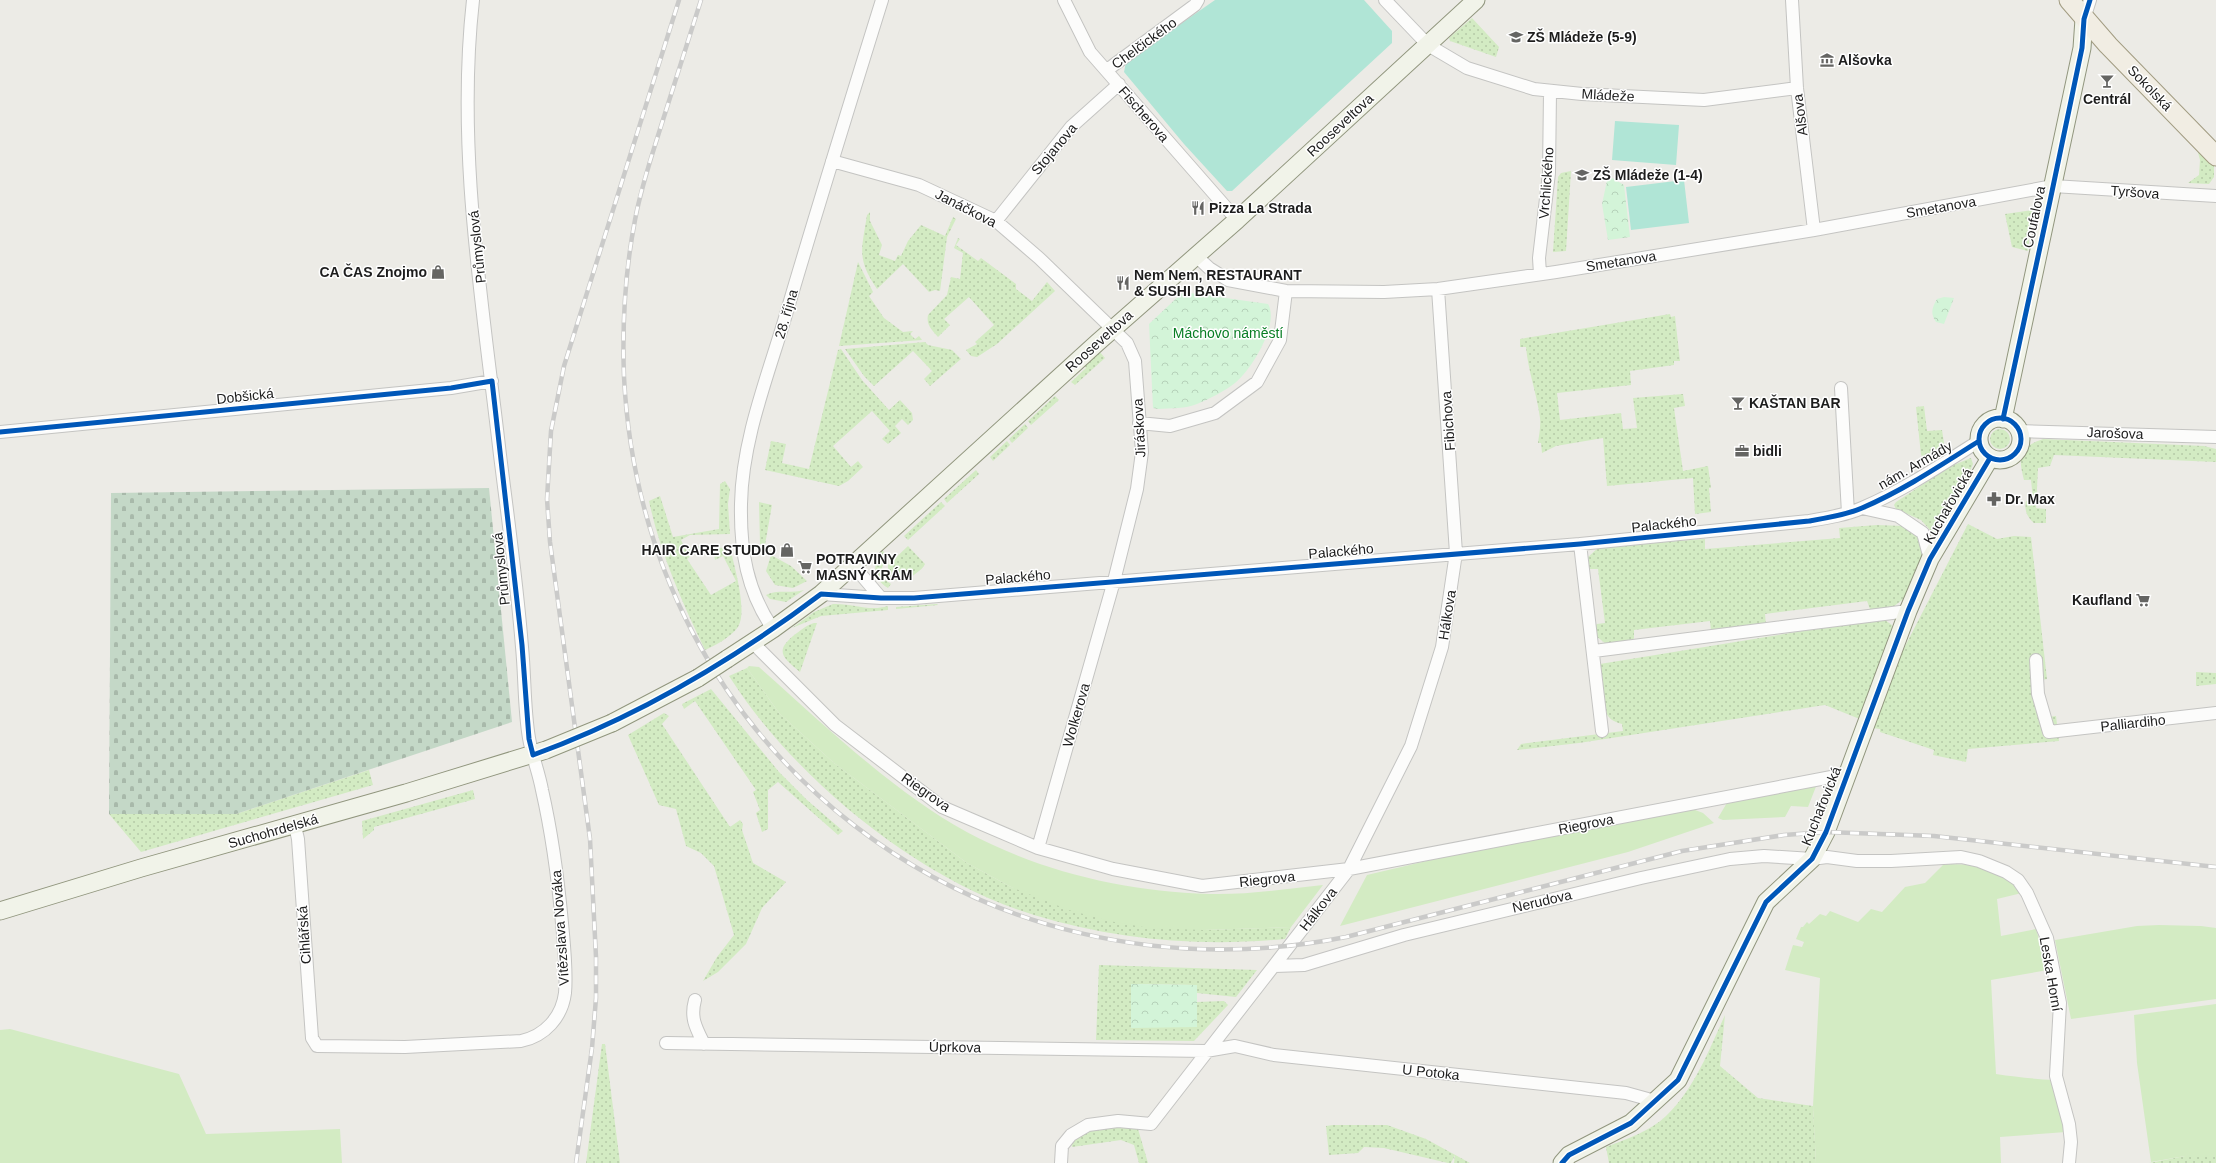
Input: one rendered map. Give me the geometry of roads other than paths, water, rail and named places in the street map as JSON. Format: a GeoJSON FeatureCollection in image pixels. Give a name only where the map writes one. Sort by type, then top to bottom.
{"type":"FeatureCollection","features":[{"type":"Feature","properties":{"kind":"main road","name":"Rooseveltova"},"geometry":{"type":"LineString","coordinates":[[612,722],[698,678],[753,643],[821,594],[852,564],[1195,255],[1237,220],[1476,0]]}},
{"type":"Feature","properties":{"kind":"main road","name":"Sokolská"},"geometry":{"type":"LineString","coordinates":[[2069,0],[2084,19],[2216,156]]}},
{"type":"Feature","properties":{"kind":"main road","name":"Coufalova"},"geometry":{"type":"LineString","coordinates":[[2003,419],[2082,48],[2084,19]]}},
{"type":"Feature","properties":{"kind":"main road"},"geometry":{"type":"LineString","coordinates":[[2003,419],[2015,425],[2018,431],[2020,443],[2015,454],[2000,460],[1990,458],[1981,448],[1979,441],[1982,429],[1991,421],[2003,419]]}},
{"type":"Feature","properties":{"kind":"main road","name":"Kuchařovická"},"geometry":{"type":"LineString","coordinates":[[1562,1163],[1569,1155],[1631,1123],[1678,1080],[1766,902],[1812,859],[1826,832],[1908,611],[1930,559],[1990,458]]}},
{"type":"Feature","properties":{"kind":"main road","name":"Suchohrdelská"},"geometry":{"type":"LineString","coordinates":[[0,911],[141,868],[295,826],[539,752],[612,722]]}},
{"type":"Feature","properties":{"kind":"street","name":"Průmyslová"},"geometry":{"type":"LineString","coordinates":[[473,0],[468,74],[470,171],[522,645],[529,739],[539,752]]}},
{"type":"Feature","properties":{"kind":"street","name":"28. října"},"geometry":{"type":"LineString","coordinates":[[773,629],[754,598],[745,563],[741,504],[744,471],[753,428],[832,161],[882,0]]}},
{"type":"Feature","properties":{"kind":"street","name":"Fischerova"},"geometry":{"type":"LineString","coordinates":[[1064,0],[1090,52],[1237,220]]}},
{"type":"Feature","properties":{"kind":"street","name":"Chelčického"},"geometry":{"type":"LineString","coordinates":[[1107,70],[1195,5],[1198,0]]}},
{"type":"Feature","properties":{"kind":"street","name":"Mládeže"},"geometry":{"type":"LineString","coordinates":[[1385,0],[1428,44],[1467,68],[1550,92],[1704,100],[1797,88]]}},
{"type":"Feature","properties":{"kind":"street","name":"Alšova"},"geometry":{"type":"LineString","coordinates":[[1792,0],[1797,88],[1814,230]]}},
{"type":"Feature","properties":{"kind":"street"},"geometry":{"type":"LineString","coordinates":[[2084,19],[2090,0]]}},
{"type":"Feature","properties":{"kind":"street","name":"Stojanova"},"geometry":{"type":"LineString","coordinates":[[996,221],[1071,127],[1119,84]]}},
{"type":"Feature","properties":{"kind":"street","name":"Vrchlického"},"geometry":{"type":"LineString","coordinates":[[1540,274],[1539,258],[1548,173],[1550,92]]}},
{"type":"Feature","properties":{"kind":"street","name":"Janáčkova"},"geometry":{"type":"LineString","coordinates":[[832,161],[919,185],[996,221],[1039,258],[1112,330]]}},
{"type":"Feature","properties":{"kind":"street","name":"Tyršova"},"geometry":{"type":"LineString","coordinates":[[2053,186],[2216,196]]}},
{"type":"Feature","properties":{"kind":"street","name":"Smetanova"},"geometry":{"type":"LineString","coordinates":[[1195,255],[1209,268],[1228,280],[1286,290],[1353,293],[1438,289],[1814,230],[2053,186]]}},
{"type":"Feature","properties":{"kind":"street","name":"Fibichova"},"geometry":{"type":"LineString","coordinates":[[1438,289],[1456,553]]}},
{"type":"Feature","properties":{"kind":"street"},"geometry":{"type":"LineString","coordinates":[[1139,423],[1170,426],[1215,413],[1257,382],[1280,340],[1286,290]]}},
{"type":"Feature","properties":{"kind":"street","name":"Jiráskova"},"geometry":{"type":"LineString","coordinates":[[1112,330],[1127,343],[1135,361],[1142,452],[1137,489],[1114,581]]}},
{"type":"Feature","properties":{"kind":"street","name":"Dobšická"},"geometry":{"type":"LineString","coordinates":[[0,432],[443,389],[492,381]]}},
{"type":"Feature","properties":{"kind":"street"},"geometry":{"type":"LineString","coordinates":[[1841,388],[1848,513]]}},
{"type":"Feature","properties":{"kind":"street","name":"Jarošova"},"geometry":{"type":"LineString","coordinates":[[2018,431],[2140,433],[2215,439]]}},
{"type":"Feature","properties":{"kind":"street","name":"nám. Armády"},"geometry":{"type":"LineString","coordinates":[[1862,508],[1916,480],[1979,441]]}},
{"type":"Feature","properties":{"kind":"street"},"geometry":{"type":"LineString","coordinates":[[1862,508],[1898,516],[1923,533],[1930,559]]}},
{"type":"Feature","properties":{"kind":"street","name":"Palackého"},"geometry":{"type":"LineString","coordinates":[[821,594],[881,598],[914,598],[1580,544],[1809,521],[1848,513],[1862,508]]}},
{"type":"Feature","properties":{"kind":"street"},"geometry":{"type":"LineString","coordinates":[[1580,544],[1594,651],[1602,731]]}},
{"type":"Feature","properties":{"kind":"street","name":"Hálkova"},"geometry":{"type":"LineString","coordinates":[[1061,1163],[1062,1146],[1071,1135],[1088,1124],[1118,1121],[1151,1124],[1206,1051],[1275,966],[1349,869],[1411,746],[1442,648],[1456,553]]}},
{"type":"Feature","properties":{"kind":"street"},"geometry":{"type":"LineString","coordinates":[[852,564],[881,598]]}},
{"type":"Feature","properties":{"kind":"street","name":"Wolkerova"},"geometry":{"type":"LineString","coordinates":[[1038,848],[1114,581]]}},
{"type":"Feature","properties":{"kind":"street"},"geometry":{"type":"LineString","coordinates":[[1594,651],[1908,611]]}},
{"type":"Feature","properties":{"kind":"street","name":"Riegrova"},"geometry":{"type":"LineString","coordinates":[[753,643],[836,725],[942,807],[1038,848],[1113,869],[1202,886],[1349,869],[1847,774]]}},
{"type":"Feature","properties":{"kind":"street","name":"Palliardiho"},"geometry":{"type":"LineString","coordinates":[[2036,660],[2038,694],[2049,732],[2216,713]]}},
{"type":"Feature","properties":{"kind":"street","name":"Vítězslava Nováka"},"geometry":{"type":"LineString","coordinates":[[314,1044],[320,1048],[405,1047],[521,1041],[534,1038],[545,1031],[559,1011],[564,998],[565,982],[560,904],[539,752]]}},
{"type":"Feature","properties":{"kind":"street","name":"Cihlářská"},"geometry":{"type":"LineString","coordinates":[[295,826],[298,839],[312,1038],[314,1044]]}},
{"type":"Feature","properties":{"kind":"street","name":"Nerudova"},"geometry":{"type":"LineString","coordinates":[[1275,966],[1304,965],[1435,928],[1641,878],[1730,859],[1764,856],[1812,859]]}},
{"type":"Feature","properties":{"kind":"street","name":"Leska Horní"},"geometry":{"type":"LineString","coordinates":[[1812,859],[1827,856],[1857,861],[1962,858],[1990,864],[2018,880],[2027,892],[2046,938],[2060,1003],[2056,1076],[2069,1124],[2071,1142],[2069,1163]]}},
{"type":"Feature","properties":{"kind":"street"},"geometry":{"type":"LineString","coordinates":[[695,1000],[692,1012],[692,1021],[704,1044]]}},
{"type":"Feature","properties":{"kind":"street","name":"Úprkova"},"geometry":{"type":"LineString","coordinates":[[666,1043],[1206,1051]]}},
{"type":"Feature","properties":{"kind":"street","name":"U Potoka"},"geometry":{"type":"LineString","coordinates":[[1206,1051],[1235,1046],[1274,1055],[1626,1094],[1655,1101]]}},
{"type":"Feature","properties":{"kind":"railway"},"geometry":{"type":"LineString","coordinates":[[576,1163],[592,1048],[596,998],[596,957],[590,839],[550,542],[547,499],[551,431],[564,366],[679,0]]}},
{"type":"Feature","properties":{"kind":"railway"},"geometry":{"type":"LineString","coordinates":[[701,0],[654,147],[637,208],[629,259],[623,337],[624,377],[645,512],[693,633],[764,739],[854,825],[961,891],[1081,933],[1210,949],[1346,937],[1682,851],[1784,835],[1826,832],[1934,836],[2216,867]]}},
{"type":"Feature","properties":{"kind":"place","name":"ZŠ Mládeže (5-9)"},"geometry":{"type":"Point","coordinates":[1516,37]}},
{"type":"Feature","properties":{"kind":"place","name":"Alšovka"},"geometry":{"type":"Point","coordinates":[1827,60]}},
{"type":"Feature","properties":{"kind":"place","name":"Centrál"},"geometry":{"type":"Point","coordinates":[2107,81]}},
{"type":"Feature","properties":{"kind":"place","name":"ZŠ Mládeže (1-4)"},"geometry":{"type":"Point","coordinates":[1582,175]}},
{"type":"Feature","properties":{"kind":"place","name":"Pizza La Strada"},"geometry":{"type":"Point","coordinates":[1198,208]}},
{"type":"Feature","properties":{"kind":"place","name":"CA ČAS Znojmo"},"geometry":{"type":"Point","coordinates":[438,272]}},
{"type":"Feature","properties":{"kind":"place","name":"Nem Nem, RESTAURANT & SUSHI BAR"},"geometry":{"type":"Point","coordinates":[1123,283]}},
{"type":"Feature","properties":{"kind":"place","name":"KAŠTAN BAR"},"geometry":{"type":"Point","coordinates":[1738,403]}},
{"type":"Feature","properties":{"kind":"place","name":"bidli"},"geometry":{"type":"Point","coordinates":[1742,451]}},
{"type":"Feature","properties":{"kind":"place","name":"Dr. Max"},"geometry":{"type":"Point","coordinates":[1994,499]}},
{"type":"Feature","properties":{"kind":"place","name":"HAIR CARE STUDIO"},"geometry":{"type":"Point","coordinates":[787,550]}},
{"type":"Feature","properties":{"kind":"place","name":"POTRAVINY MASNÝ KRÁM"},"geometry":{"type":"Point","coordinates":[805,567]}},
{"type":"Feature","properties":{"kind":"place","name":"Kaufland"},"geometry":{"type":"Point","coordinates":[2143,600]}},
{"type":"Feature","properties":{"kind":"park label","name":"Máchovo náměstí"},"geometry":{"type":"Point","coordinates":[1228,333]}}]}
